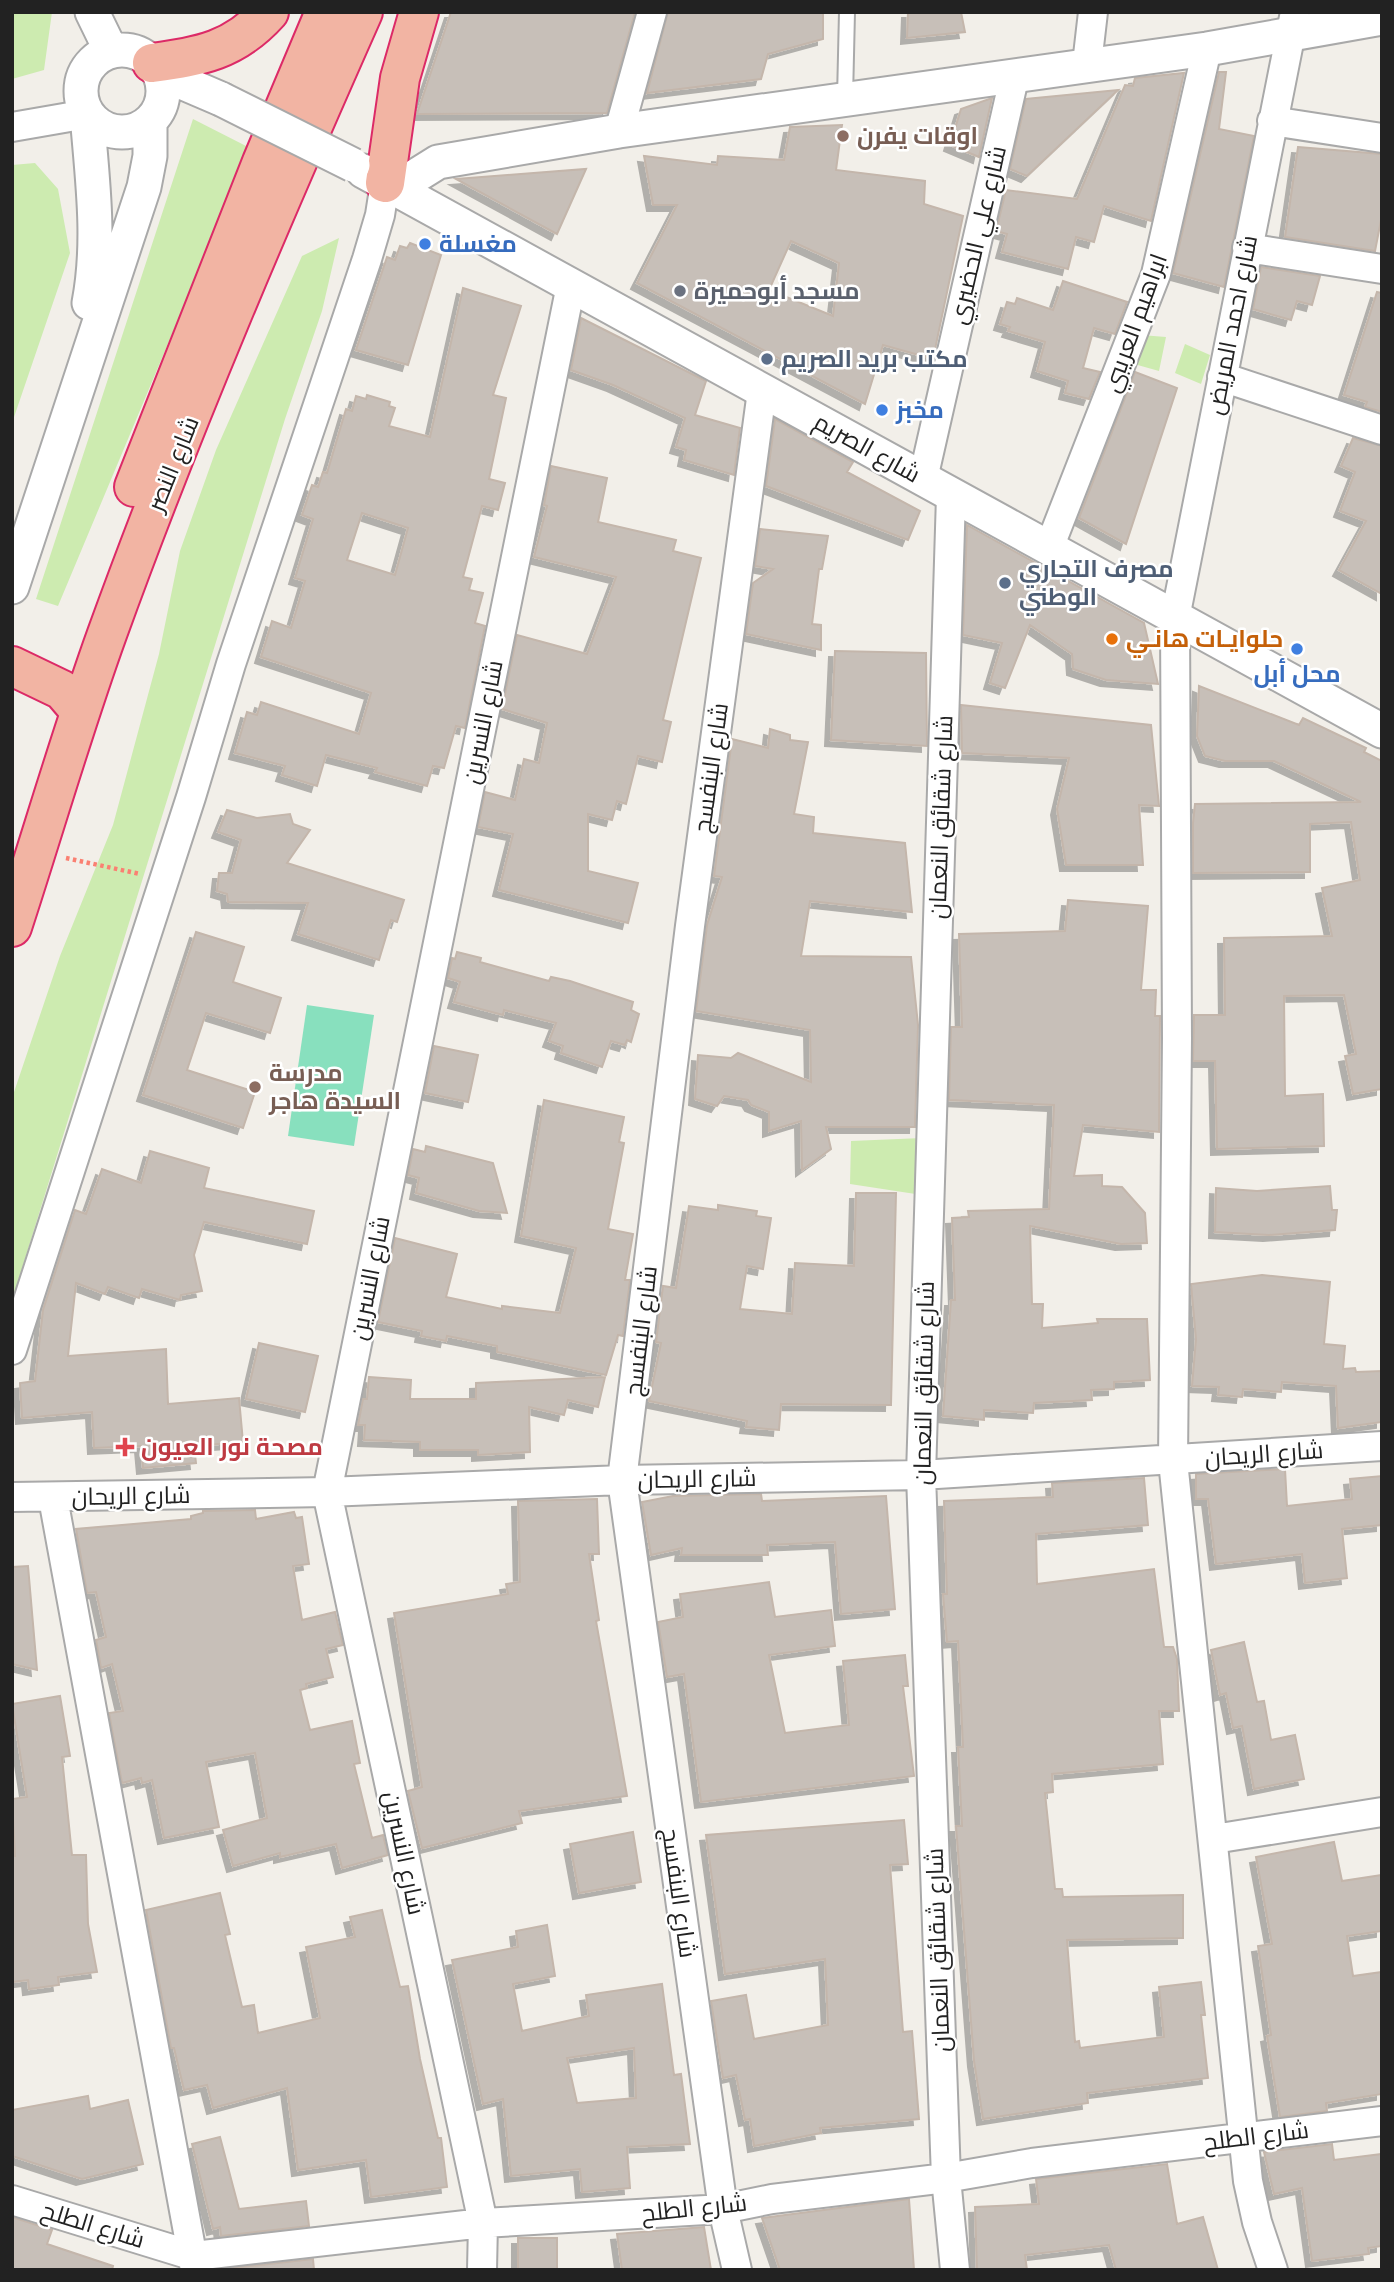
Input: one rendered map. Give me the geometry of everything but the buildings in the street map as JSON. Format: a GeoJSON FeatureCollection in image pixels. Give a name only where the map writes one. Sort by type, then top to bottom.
{"type":"FeatureCollection","features":[{"type":"Feature","properties":{"kind":"highway"},"geometry":{"type":"LineString","coordinates":[[155,68],[227,47],[254,29],[269,12]]}},
{"type":"Feature","properties":{"kind":"highway","name":"شارع النصر"},"geometry":{"type":"LineString","coordinates":[[12,927],[24,848],[134,488],[262,162],[325,12]]}},
{"type":"Feature","properties":{"kind":"highway","name":"شارع النصر"},"geometry":{"type":"LineString","coordinates":[[71,700],[165,483],[288,181],[363,12]]}},
{"type":"Feature","properties":{"kind":"highway"},"geometry":{"type":"LineString","coordinates":[[381,181],[400,78],[419,12]]}},
{"type":"Feature","properties":{"kind":"highway"},"geometry":{"type":"LineString","coordinates":[[12,666],[71,700]]}},
{"type":"Feature","properties":{"kind":"street"},"geometry":{"type":"LineString","coordinates":[[92,12],[111,51]]}},
{"type":"Feature","properties":{"kind":"street"},"geometry":{"type":"LineString","coordinates":[[619,131],[652,12]]}},
{"type":"Feature","properties":{"kind":"street"},"geometry":{"type":"LineString","coordinates":[[1087,64],[1093,12]]}},
{"type":"Feature","properties":{"kind":"street"},"geometry":{"type":"LineString","coordinates":[[12,1350],[165,879],[231,664],[380,215],[381,181],[414,177],[429,165],[438,162],[619,131],[1207,49],[1292,22],[1382,18]]}},
{"type":"Feature","properties":{"kind":"street","name":"شارع احمد المريض"},"geometry":{"type":"LineString","coordinates":[[1273,2270],[1257,2222],[1244,2136],[1173,1461],[1177,1038],[1175,618],[1292,22]]}},
{"type":"Feature","properties":{"kind":"street"},"geometry":{"type":"LineString","coordinates":[[12,525],[76,345],[93,282],[96,230],[87,114],[81,95],[82,80],[89,66],[111,51],[125,49],[140,54],[155,68],[162,92],[155,113],[144,187],[12,587]]}},
{"type":"Feature","properties":{"kind":"street","name":"ابراهيم العريبي"},"geometry":{"type":"LineString","coordinates":[[1049,548],[1156,274],[1207,49]]}},
{"type":"Feature","properties":{"kind":"street","name":"شارع الصريم"},"geometry":{"type":"LineString","coordinates":[[155,68],[381,181],[1382,731]]}},
{"type":"Feature","properties":{"kind":"street","name":"شارع علي الحضيري"},"geometry":{"type":"LineString","coordinates":[[923,479],[1015,74]]}},
{"type":"Feature","properties":{"kind":"street"},"geometry":{"type":"LineString","coordinates":[[87,114],[102,127],[114,131],[128,131],[155,113],[221,99]]}},
{"type":"Feature","properties":{"kind":"street"},"geometry":{"type":"LineString","coordinates":[[12,127],[87,114]]}},
{"type":"Feature","properties":{"kind":"street"},"geometry":{"type":"LineString","coordinates":[[1272,121],[1382,138]]}},
{"type":"Feature","properties":{"kind":"street"},"geometry":{"type":"LineString","coordinates":[[1247,248],[1382,269]]}},
{"type":"Feature","properties":{"kind":"street","name":"شارع النسرين"},"geometry":{"type":"LineString","coordinates":[[482,2270],[483,2223],[327,1492],[571,285]]}},
{"type":"Feature","properties":{"kind":"street"},"geometry":{"type":"LineString","coordinates":[[1222,377],[1382,430]]}},
{"type":"Feature","properties":{"kind":"street","name":"شارع البنفسج"},"geometry":{"type":"LineString","coordinates":[[737,2270],[723,2208],[622,1480],[690,926],[762,391]]}},
{"type":"Feature","properties":{"kind":"street","name":"شارع شقائق النعمان"},"geometry":{"type":"LineString","coordinates":[[951,496],[921,1475],[946,2178],[955,2270]]}},
{"type":"Feature","properties":{"kind":"street","name":"شارع الريحان"},"geometry":{"type":"LineString","coordinates":[[12,1497],[327,1492],[622,1480],[921,1475],[1382,1446]]}},
{"type":"Feature","properties":{"kind":"street"},"geometry":{"type":"LineString","coordinates":[[53,1498],[194,2263]]}},
{"type":"Feature","properties":{"kind":"street"},"geometry":{"type":"LineString","coordinates":[[1214,1839],[1382,1812]]}},
{"type":"Feature","properties":{"kind":"street","name":"شارع الطلح"},"geometry":{"type":"LineString","coordinates":[[12,2200],[194,2263],[483,2223],[723,2208],[772,2199],[946,2178],[1032,2163],[1382,2121]]}},
{"type":"Feature","properties":{"kind":"lane"},"geometry":{"type":"LineString","coordinates":[[845,98],[847,12]]}},
{"type":"Feature","properties":{"kind":"path"},"geometry":{"type":"LineString","coordinates":[[24,848],[165,879]]}},
{"type":"Feature","properties":{"kind":"green space"},"geometry":{"type":"Polygon","coordinates":[[[12,12],[52,12],[44,70],[12,79],[12,12]]]}},
{"type":"Feature","properties":{"kind":"green space"},"geometry":{"type":"Polygon","coordinates":[[[193,119],[250,148],[58,606],[36,599],[193,119]]]}},
{"type":"Feature","properties":{"kind":"green space"},"geometry":{"type":"Polygon","coordinates":[[[35,163],[58,189],[70,253],[12,423],[12,165],[35,163]]]}},
{"type":"Feature","properties":{"kind":"green space"},"geometry":{"type":"Polygon","coordinates":[[[339,238],[322,311],[285,419],[12,1301],[12,1098],[60,956],[113,825],[159,654],[180,551],[216,450],[302,256],[339,238]]]}},
{"type":"Feature","properties":{"kind":"green space"},"geometry":{"type":"Polygon","coordinates":[[[1141,335],[1166,337],[1159,371],[1134,364],[1141,335]]]}},
{"type":"Feature","properties":{"kind":"green space"},"geometry":{"type":"Polygon","coordinates":[[[1185,344],[1210,355],[1201,384],[1175,373],[1185,344]]]}},
{"type":"Feature","properties":{"kind":"green space"},"geometry":{"type":"Polygon","coordinates":[[[307,1005],[374,1015],[354,1146],[288,1136],[307,1005]]]}},
{"type":"Feature","properties":{"kind":"green space"},"geometry":{"type":"Polygon","coordinates":[[[922,1138],[922,1195],[850,1184],[851,1141],[922,1138]]]}},
{"type":"Feature","properties":{"kind":"place","name":"اوقات يفرن"},"geometry":{"type":"Point","coordinates":[843,136]}},
{"type":"Feature","properties":{"kind":"place","name":"مغسلة"},"geometry":{"type":"Point","coordinates":[425,244]}},
{"type":"Feature","properties":{"kind":"place","name":"مسجد أبوحميرة"},"geometry":{"type":"Point","coordinates":[680,291]}},
{"type":"Feature","properties":{"kind":"place","name":"مكتب بريد الصريم"},"geometry":{"type":"Point","coordinates":[767,359]}},
{"type":"Feature","properties":{"kind":"place","name":"مخبز"},"geometry":{"type":"Point","coordinates":[882,410]}},
{"type":"Feature","properties":{"kind":"place","name":"مصرف التجاري الوطني"},"geometry":{"type":"Point","coordinates":[1005,583]}},
{"type":"Feature","properties":{"kind":"place","name":"حلوايـات هانـي"},"geometry":{"type":"Point","coordinates":[1112,639]}},
{"type":"Feature","properties":{"kind":"place","name":"محل أبل"},"geometry":{"type":"Point","coordinates":[1297,649]}},
{"type":"Feature","properties":{"kind":"place","name":"مدرسة السيدة هاجر"},"geometry":{"type":"Point","coordinates":[255,1087]}},
{"type":"Feature","properties":{"kind":"place","name":"مصحة نور العيون"},"geometry":{"type":"Point","coordinates":[125,1447]}}]}
